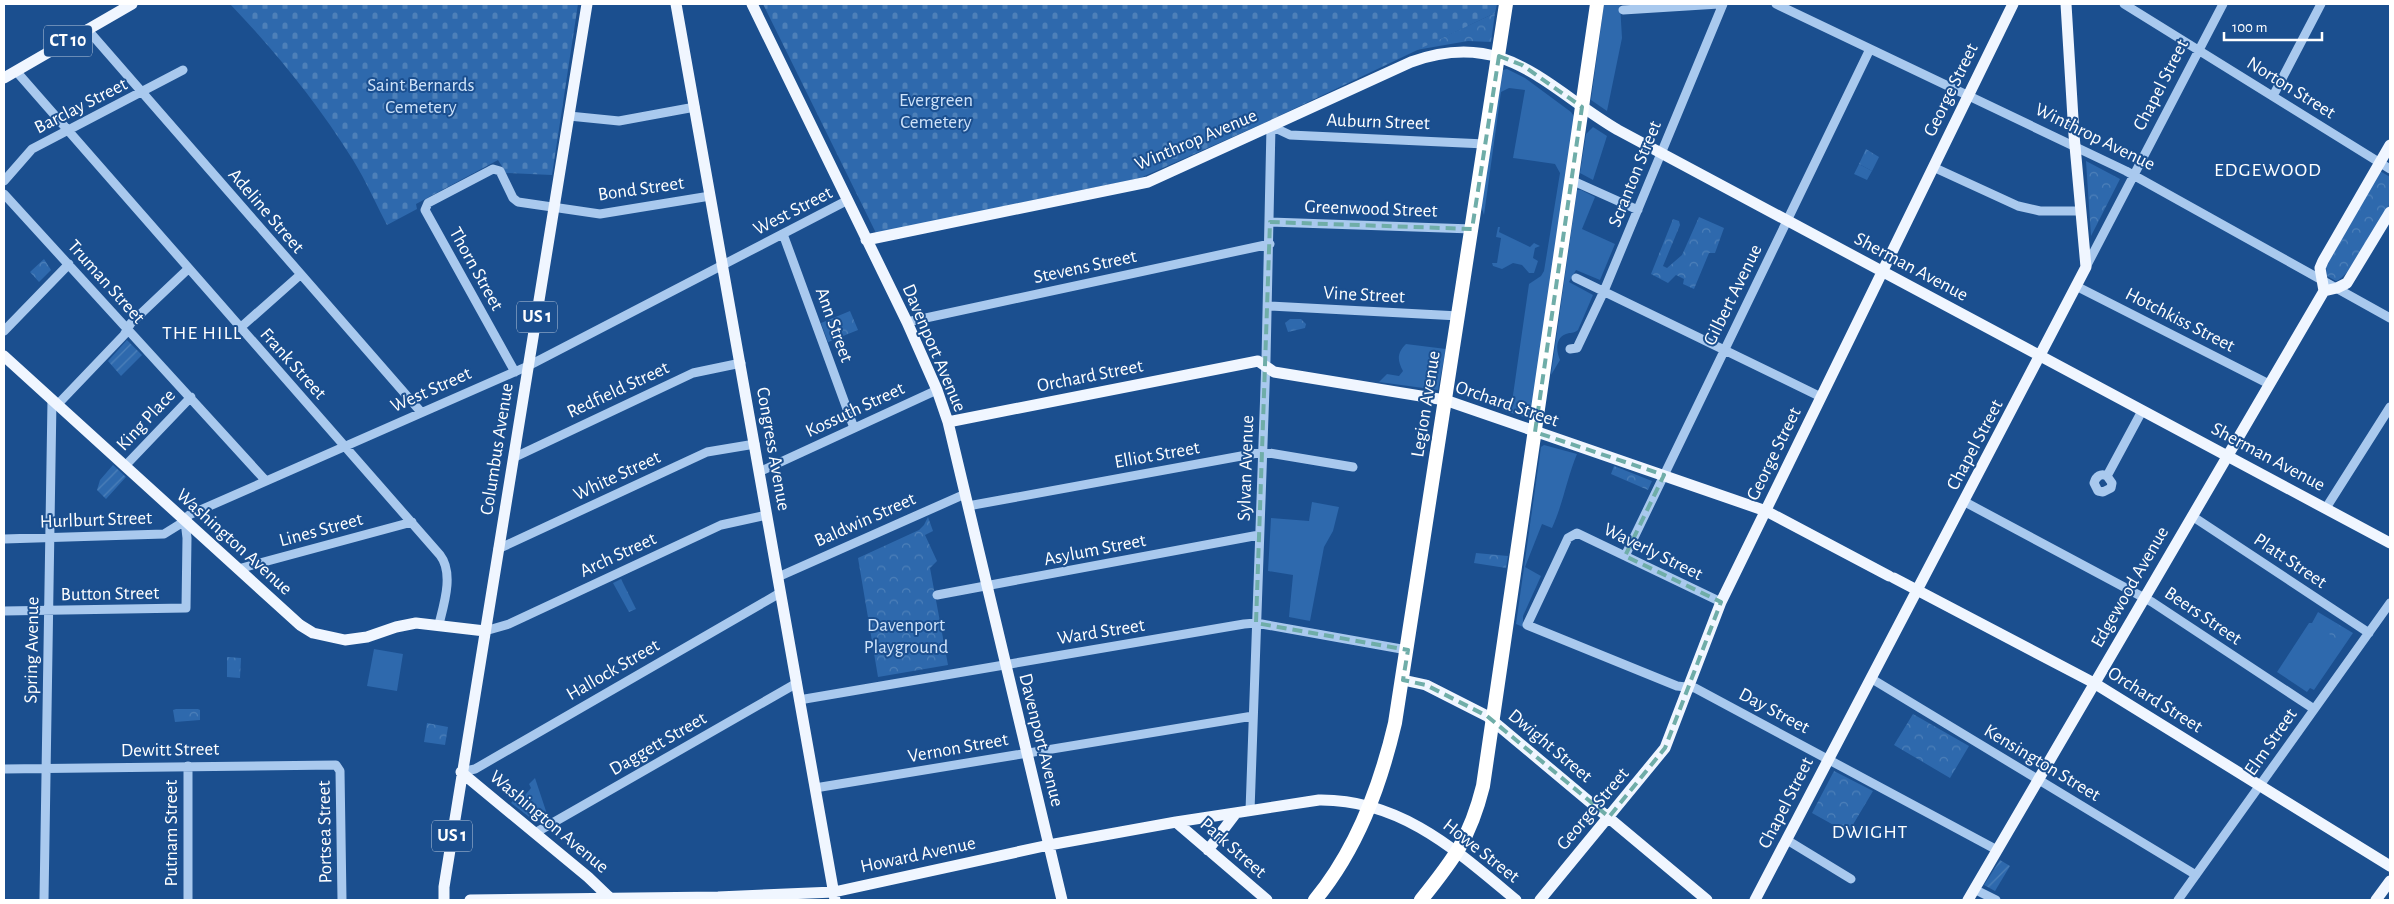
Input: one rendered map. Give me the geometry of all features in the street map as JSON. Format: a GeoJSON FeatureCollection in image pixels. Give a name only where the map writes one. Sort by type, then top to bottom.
{"type":"FeatureCollection","features":[{"type":"Feature","properties":{"kind":"highway","name":"Legion Avenue"},"geometry":{"type":"LineString","coordinates":[[1315,900],[1340,868],[1355,840],[1384,769],[1404,680],[1506,4]]}},
{"type":"Feature","properties":{"kind":"highway"},"geometry":{"type":"LineString","coordinates":[[1421,900],[1458,852],[1467,836],[1480,801],[1597,4]]}},
{"type":"Feature","properties":{"kind":"main road","name":"CT 10"},"geometry":{"type":"LineString","coordinates":[[4,78],[132,4]]}},
{"type":"Feature","properties":{"kind":"main road","name":"Columbus Avenue"},"geometry":{"type":"LineString","coordinates":[[444,900],[444,887],[461,772],[587,4]]}},
{"type":"Feature","properties":{"kind":"main road","name":"Congress Avenue"},"geometry":{"type":"LineString","coordinates":[[676,4],[834,896]]}},
{"type":"Feature","properties":{"kind":"main road","name":"Davenport Avenue"},"geometry":{"type":"LineString","coordinates":[[752,4],[907,322],[937,390],[948,422],[1062,900]]}},
{"type":"Feature","properties":{"kind":"main road","name":"George Street"},"geometry":{"type":"LineString","coordinates":[[1540,900],[1665,748],[1721,602],[2013,4]]}},
{"type":"Feature","properties":{"kind":"main road"},"geometry":{"type":"LineString","coordinates":[[2066,4],[2075,146],[2086,266]]}},
{"type":"Feature","properties":{"kind":"main road","name":"Sherman Avenue"},"geometry":{"type":"LineString","coordinates":[[1411,62],[1458,51],[1498,56],[1522,65],[1618,130],[2390,543]]}},
{"type":"Feature","properties":{"kind":"main road","name":"Winthrop Avenue"},"geometry":{"type":"LineString","coordinates":[[866,240],[1148,182],[1411,62]]}},
{"type":"Feature","properties":{"kind":"main road","name":"Edgewood Avenue"},"geometry":{"type":"LineString","coordinates":[[1968,900],[2269,384],[2323,285],[2320,268],[2323,261],[2390,145]]}},
{"type":"Feature","properties":{"kind":"main road"},"geometry":{"type":"LineString","coordinates":[[2323,285],[2337,288],[2347,283],[2390,212]]}},
{"type":"Feature","properties":{"kind":"main road","name":"Chapel Street"},"geometry":{"type":"LineString","coordinates":[[1755,900],[2041,356],[2086,266]]}},
{"type":"Feature","properties":{"kind":"main road","name":"Washington Avenue"},"geometry":{"type":"LineString","coordinates":[[4,356],[300,625],[328,638],[356,639],[406,624],[439,624],[484,631]]}},
{"type":"Feature","properties":{"kind":"main road","name":"Orchard Street"},"geometry":{"type":"LineString","coordinates":[[948,422],[1258,361],[1274,372],[1445,400],[1766,511],[2094,683],[2390,866]]}},
{"type":"Feature","properties":{"kind":"main road","name":"Dwight Street"},"geometry":{"type":"LineString","coordinates":[[1404,680],[1422,684],[1441,692],[1472,707],[1493,721],[1707,900]]}},
{"type":"Feature","properties":{"kind":"main road","name":"Washington Avenue"},"geometry":{"type":"LineString","coordinates":[[461,772],[588,876],[611,899]]}},
{"type":"Feature","properties":{"kind":"main road","name":"Howard Avenue"},"geometry":{"type":"LineString","coordinates":[[470,900],[834,896],[1049,845],[1176,822],[1319,800],[1356,801],[1369,806]]}},
{"type":"Feature","properties":{"kind":"main road","name":"Howe Street"},"geometry":{"type":"LineString","coordinates":[[1369,806],[1435,835],[1516,900]]}},
{"type":"Feature","properties":{"kind":"main road"},"geometry":{"type":"LineString","coordinates":[[1208,850],[1236,813]]}},
{"type":"Feature","properties":{"kind":"main road","name":"Park Street"},"geometry":{"type":"LineString","coordinates":[[1176,822],[1267,900]]}},
{"type":"Feature","properties":{"kind":"main road"},"geometry":{"type":"LineString","coordinates":[[2376,900],[2390,881]]}},
{"type":"Feature","properties":{"kind":"street"},"geometry":{"type":"LineString","coordinates":[[1623,10],[1647,6],[1719,4]]}},
{"type":"Feature","properties":{"kind":"street","name":"Scranton Street"},"geometry":{"type":"LineString","coordinates":[[1570,349],[1577,348],[1604,291],[1723,4]]}},
{"type":"Feature","properties":{"kind":"street","name":"Winthrop Avenue"},"geometry":{"type":"LineString","coordinates":[[1776,4],[2134,175],[2323,285]]}},
{"type":"Feature","properties":{"kind":"street","name":"Norton Street"},"geometry":{"type":"LineString","coordinates":[[2124,4],[2390,169]]}},
{"type":"Feature","properties":{"kind":"street","name":"Chapel Street"},"geometry":{"type":"LineString","coordinates":[[2086,266],[2222,4]]}},
{"type":"Feature","properties":{"kind":"street"},"geometry":{"type":"LineString","coordinates":[[2273,96],[2321,4]]}},
{"type":"Feature","properties":{"kind":"street","name":"Adeline Street"},"geometry":{"type":"LineString","coordinates":[[87,29],[421,412]]}},
{"type":"Feature","properties":{"kind":"street","name":"Gilbert Avenue"},"geometry":{"type":"LineString","coordinates":[[1625,556],[1870,49]]}},
{"type":"Feature","properties":{"kind":"street","name":"Barclay Street"},"geometry":{"type":"LineString","coordinates":[[4,181],[32,149],[183,70]]}},
{"type":"Feature","properties":{"kind":"street","name":"Frank Street"},"geometry":{"type":"LineString","coordinates":[[16,71],[440,555],[447,569],[447,582],[439,624]]}},
{"type":"Feature","properties":{"kind":"street"},"geometry":{"type":"LineString","coordinates":[[569,116],[619,120],[695,107]]}},
{"type":"Feature","properties":{"kind":"street","name":"Auburn Street"},"geometry":{"type":"LineString","coordinates":[[1271,126],[1290,135],[1485,144]]}},
{"type":"Feature","properties":{"kind":"street","name":"Sylvan Avenue"},"geometry":{"type":"LineString","coordinates":[[1250,811],[1270,244],[1271,126]]}},
{"type":"Feature","properties":{"kind":"street"},"geometry":{"type":"LineString","coordinates":[[1932,167],[2018,206],[2040,211],[2080,211]]}},
{"type":"Feature","properties":{"kind":"street","name":"Bond Street"},"geometry":{"type":"LineString","coordinates":[[426,207],[428,204],[493,169],[500,171],[512,198],[518,202],[600,214],[710,196]]}},
{"type":"Feature","properties":{"kind":"street"},"geometry":{"type":"LineString","coordinates":[[1571,180],[1638,210]]}},
{"type":"Feature","properties":{"kind":"street","name":"Truman Street"},"geometry":{"type":"LineString","coordinates":[[4,194],[266,480]]}},
{"type":"Feature","properties":{"kind":"street","name":"West Street"},"geometry":{"type":"LineString","coordinates":[[186,521],[189,515],[266,480],[528,366],[848,200]]}},
{"type":"Feature","properties":{"kind":"street","name":"Thorn Street"},"geometry":{"type":"LineString","coordinates":[[426,207],[425,210],[515,372]]}},
{"type":"Feature","properties":{"kind":"street","name":"Greenwood Street"},"geometry":{"type":"LineString","coordinates":[[1270,222],[1472,229]]}},
{"type":"Feature","properties":{"kind":"street","name":"Ann Street"},"geometry":{"type":"LineString","coordinates":[[783,234],[854,428]]}},
{"type":"Feature","properties":{"kind":"street","name":"Stevens Street"},"geometry":{"type":"LineString","coordinates":[[907,322],[1270,244]]}},
{"type":"Feature","properties":{"kind":"street"},"geometry":{"type":"LineString","coordinates":[[4,331],[69,264]]}},
{"type":"Feature","properties":{"kind":"street"},"geometry":{"type":"LineString","coordinates":[[55,402],[128,330],[131,323],[188,269]]}},
{"type":"Feature","properties":{"kind":"street"},"geometry":{"type":"LineString","coordinates":[[240,328],[300,275]]}},
{"type":"Feature","properties":{"kind":"street"},"geometry":{"type":"LineString","coordinates":[[1576,278],[1821,397]]}},
{"type":"Feature","properties":{"kind":"street","name":"Hotchkiss Street"},"geometry":{"type":"LineString","coordinates":[[2076,286],[2269,384]]}},
{"type":"Feature","properties":{"kind":"street"},"geometry":{"type":"LineString","coordinates":[[2337,288],[2390,318]]}},
{"type":"Feature","properties":{"kind":"street","name":"Vine Street"},"geometry":{"type":"LineString","coordinates":[[1268,306],[1459,316]]}},
{"type":"Feature","properties":{"kind":"street","name":"Redfield Street"},"geometry":{"type":"LineString","coordinates":[[513,458],[693,373],[740,363]]}},
{"type":"Feature","properties":{"kind":"street","name":"Kossuth Street"},"geometry":{"type":"LineString","coordinates":[[760,472],[937,390]]}},
{"type":"Feature","properties":{"kind":"street","name":"King Place"},"geometry":{"type":"LineString","coordinates":[[125,466],[191,397]]}},
{"type":"Feature","properties":{"kind":"street","name":"Spring Avenue"},"geometry":{"type":"LineString","coordinates":[[44,900],[50,538],[55,402]]}},
{"type":"Feature","properties":{"kind":"street"},"geometry":{"type":"LineString","coordinates":[[2326,508],[2390,407]]}},
{"type":"Feature","properties":{"kind":"street"},"geometry":{"type":"LineString","coordinates":[[2107,476],[2142,411]]}},
{"type":"Feature","properties":{"kind":"street","name":"White Street"},"geometry":{"type":"LineString","coordinates":[[498,550],[707,452],[754,444]]}},
{"type":"Feature","properties":{"kind":"street","name":"Elliot Street"},"geometry":{"type":"LineString","coordinates":[[968,506],[1263,452],[1353,468]]}},
{"type":"Feature","properties":{"kind":"street","name":"Baldwin Street"},"geometry":{"type":"LineString","coordinates":[[778,576],[965,494]]}},
{"type":"Feature","properties":{"kind":"street","name":"Beers Street"},"geometry":{"type":"LineString","coordinates":[[1964,502],[2144,597],[2314,709]]}},
{"type":"Feature","properties":{"kind":"street","name":"Arch Street"},"geometry":{"type":"LineString","coordinates":[[484,631],[509,624],[721,525],[767,515]]}},
{"type":"Feature","properties":{"kind":"street","name":"Platt Street"},"geometry":{"type":"LineString","coordinates":[[2192,516],[2369,632]]}},
{"type":"Feature","properties":{"kind":"street","name":"Hurlburt Street"},"geometry":{"type":"LineString","coordinates":[[4,539],[164,534],[186,521]]}},
{"type":"Feature","properties":{"kind":"street","name":"Button Street"},"geometry":{"type":"LineString","coordinates":[[4,611],[186,608],[186,521]]}},
{"type":"Feature","properties":{"kind":"street","name":"Lines Street"},"geometry":{"type":"LineString","coordinates":[[238,569],[412,522]]}},
{"type":"Feature","properties":{"kind":"street","name":"Waverly Street"},"geometry":{"type":"LineString","coordinates":[[1526,625],[1568,538],[1577,533],[1721,602]]}},
{"type":"Feature","properties":{"kind":"street","name":"Asylum Street"},"geometry":{"type":"LineString","coordinates":[[936,595],[1259,536]]}},
{"type":"Feature","properties":{"kind":"street","name":"Hallock Street"},"geometry":{"type":"LineString","coordinates":[[461,772],[474,768],[780,594]]}},
{"type":"Feature","properties":{"kind":"street","name":"Elm Street"},"geometry":{"type":"LineString","coordinates":[[2178,900],[2390,603]]}},
{"type":"Feature","properties":{"kind":"street","name":"Ward Street"},"geometry":{"type":"LineString","coordinates":[[800,700],[1256,623],[1408,650]]}},
{"type":"Feature","properties":{"kind":"street","name":"Day Street"},"geometry":{"type":"LineString","coordinates":[[1526,625],[1677,686],[1696,688],[1997,850]]}},
{"type":"Feature","properties":{"kind":"street","name":"Kensington Street"},"geometry":{"type":"LineString","coordinates":[[1872,679],[2196,875]]}},
{"type":"Feature","properties":{"kind":"street","name":"Daggett Street"},"geometry":{"type":"LineString","coordinates":[[536,833],[796,683]]}},
{"type":"Feature","properties":{"kind":"street","name":"Vernon Street"},"geometry":{"type":"LineString","coordinates":[[815,788],[1253,716]]}},
{"type":"Feature","properties":{"kind":"street","name":"Dewitt Street"},"geometry":{"type":"LineString","coordinates":[[4,769],[336,765]]}},
{"type":"Feature","properties":{"kind":"street","name":"Portsea Street"},"geometry":{"type":"LineString","coordinates":[[336,765],[340,771],[342,900]]}},
{"type":"Feature","properties":{"kind":"street","name":"Putnam Street"},"geometry":{"type":"LineString","coordinates":[[188,766],[188,900]]}},
{"type":"Feature","properties":{"kind":"street"},"geometry":{"type":"LineString","coordinates":[[1787,840],[1851,879]]}},
{"type":"Feature","properties":{"kind":"street"},"geometry":{"type":"LineString","coordinates":[[1974,889],[1996,900]]}},
{"type":"Feature","properties":{"kind":"highlighted area"},"geometry":{"type":"Polygon","coordinates":[[[1499,56],[1522,65],[1582,107],[1535,432],[1664,475],[1625,556],[1721,602],[1665,748],[1609,817],[1487,716],[1426,685],[1403,680],[1408,650],[1256,623],[1270,222],[1472,229],[1499,56]]]}},
{"type":"Feature","properties":{"kind":"green space","name":"Saint Bernards Cemetery"},"geometry":{"type":"Polygon","coordinates":[[[230,4],[578,4],[552,175],[506,173],[498,160],[416,204],[417,209],[387,225],[367,184],[340,139],[280,60],[230,4]]]}},
{"type":"Feature","properties":{"kind":"green space","name":"Evergreen Cemetery"},"geometry":{"type":"Polygon","coordinates":[[[763,4],[1497,4],[1495,13],[1264,123],[1140,178],[876,233],[763,4]]]}},
{"type":"Feature","properties":{"kind":"green space"},"geometry":{"type":"Polygon","coordinates":[[[1604,4],[1620,4],[1622,38],[1607,111],[1591,100],[1604,4]]]}},
{"type":"Feature","properties":{"kind":"green space"},"geometry":{"type":"Polygon","coordinates":[[[1495,13],[1491,42],[1468,41],[1416,50],[1495,13]]]}},
{"type":"Feature","properties":{"kind":"green space"},"geometry":{"type":"Polygon","coordinates":[[[1507,69],[1525,78],[1571,112],[1575,118],[1531,417],[1527,418],[1502,410],[1505,401],[1512,402],[1529,284],[1541,276],[1544,271],[1560,173],[1555,164],[1513,158],[1525,90],[1509,88],[1501,92],[1484,215],[1481,206],[1502,70],[1507,69]]]}},
{"type":"Feature","properties":{"kind":"green space"},"geometry":{"type":"Polygon","coordinates":[[[1593,127],[1607,136],[1593,180],[1580,173],[1586,134],[1593,127]]]}},
{"type":"Feature","properties":{"kind":"green space"},"geometry":{"type":"Polygon","coordinates":[[[1866,149],[1879,157],[1872,171],[1859,164],[1866,149]]]}},
{"type":"Feature","properties":{"kind":"green space"},"geometry":{"type":"Polygon","coordinates":[[[2086,161],[2120,179],[2091,236],[2086,161]]]}},
{"type":"Feature","properties":{"kind":"green space"},"geometry":{"type":"Polygon","coordinates":[[[1859,164],[1872,171],[1867,180],[1854,174],[1859,164]]]}},
{"type":"Feature","properties":{"kind":"green space"},"geometry":{"type":"Polygon","coordinates":[[[2380,171],[2390,177],[2391,195],[2389,205],[2381,222],[2358,259],[2336,281],[2327,276],[2326,267],[2380,171]]]}},
{"type":"Feature","properties":{"kind":"green space"},"geometry":{"type":"Polygon","coordinates":[[[1577,190],[1595,197],[1582,229],[1615,244],[1600,280],[1576,270],[1569,282],[1593,295],[1578,330],[1560,338],[1557,349],[1560,360],[1551,375],[1577,190]]]}},
{"type":"Feature","properties":{"kind":"green space"},"geometry":{"type":"Polygon","coordinates":[[[1699,217],[1724,228],[1715,253],[1709,253],[1694,289],[1683,284],[1684,279],[1676,275],[1668,283],[1651,274],[1673,219],[1679,221],[1680,225],[1663,266],[1667,268],[1682,255],[1699,217]]]}},
{"type":"Feature","properties":{"kind":"green space"},"geometry":{"type":"Polygon","coordinates":[[[1498,227],[1500,227],[1499,232],[1530,247],[1534,243],[1540,246],[1535,248],[1533,258],[1538,261],[1534,273],[1529,273],[1522,265],[1513,263],[1502,269],[1493,266],[1492,263],[1497,263],[1501,238],[1496,237],[1498,227]]]}},
{"type":"Feature","properties":{"kind":"green space"},"geometry":{"type":"Polygon","coordinates":[[[44,259],[51,270],[39,282],[30,272],[44,259]]]}},
{"type":"Feature","properties":{"kind":"green space"},"geometry":{"type":"Polygon","coordinates":[[[850,311],[858,330],[828,342],[821,323],[850,311]]]}},
{"type":"Feature","properties":{"kind":"green space"},"geometry":{"type":"Polygon","coordinates":[[[1290,319],[1301,319],[1306,324],[1305,328],[1288,332],[1285,323],[1290,319]]]}},
{"type":"Feature","properties":{"kind":"green space"},"geometry":{"type":"Polygon","coordinates":[[[127,340],[142,355],[121,376],[108,361],[127,340]]]}},
{"type":"Feature","properties":{"kind":"green space"},"geometry":{"type":"Polygon","coordinates":[[[1406,344],[1446,349],[1438,390],[1379,382],[1387,374],[1399,376],[1403,371],[1399,357],[1401,350],[1406,344]]]}},
{"type":"Feature","properties":{"kind":"green space"},"geometry":{"type":"Polygon","coordinates":[[[1544,445],[1577,454],[1552,528],[1542,524],[1525,567],[1541,576],[1523,616],[1523,627],[1516,624],[1541,447],[1544,445]]]}},
{"type":"Feature","properties":{"kind":"green space"},"geometry":{"type":"Polygon","coordinates":[[[113,465],[126,477],[106,499],[97,490],[100,480],[113,465]]]}},
{"type":"Feature","properties":{"kind":"green space"},"geometry":{"type":"Polygon","coordinates":[[[1614,466],[1652,481],[1648,490],[1611,474],[1614,466]]]}},
{"type":"Feature","properties":{"kind":"green space"},"geometry":{"type":"Polygon","coordinates":[[[1312,502],[1339,507],[1333,531],[1324,547],[1310,621],[1289,617],[1293,575],[1268,571],[1271,518],[1309,521],[1312,502]]]}},
{"type":"Feature","properties":{"kind":"green space","name":"Davenport Playground"},"geometry":{"type":"Polygon","coordinates":[[[928,517],[933,531],[925,535],[937,561],[930,568],[948,665],[878,677],[858,558],[919,530],[928,517]]]}},
{"type":"Feature","properties":{"kind":"green space"},"geometry":{"type":"Polygon","coordinates":[[[1476,553],[1508,556],[1506,568],[1474,563],[1476,553]]]}},
{"type":"Feature","properties":{"kind":"green space"},"geometry":{"type":"Polygon","coordinates":[[[621,579],[636,609],[629,612],[613,583],[621,579]]]}},
{"type":"Feature","properties":{"kind":"green space"},"geometry":{"type":"Polygon","coordinates":[[[2318,612],[2353,633],[2314,690],[2310,688],[2307,692],[2277,672],[2318,612]]]}},
{"type":"Feature","properties":{"kind":"green space"},"geometry":{"type":"Polygon","coordinates":[[[2336,623],[2351,633],[2344,644],[2329,634],[2336,623]]]}},
{"type":"Feature","properties":{"kind":"green space"},"geometry":{"type":"Polygon","coordinates":[[[374,649],[403,654],[397,691],[367,686],[374,649]]]}},
{"type":"Feature","properties":{"kind":"green space"},"geometry":{"type":"Polygon","coordinates":[[[227,657],[241,658],[240,678],[227,677],[227,657]]]}},
{"type":"Feature","properties":{"kind":"green space"},"geometry":{"type":"Polygon","coordinates":[[[198,709],[200,710],[200,720],[175,722],[173,710],[198,709]]]}},
{"type":"Feature","properties":{"kind":"green space"},"geometry":{"type":"Polygon","coordinates":[[[1913,714],[1969,746],[1950,778],[1894,745],[1913,714]]]}},
{"type":"Feature","properties":{"kind":"green space"},"geometry":{"type":"Polygon","coordinates":[[[427,723],[448,727],[445,745],[424,742],[427,723]]]}},
{"type":"Feature","properties":{"kind":"green space"},"geometry":{"type":"Polygon","coordinates":[[[1834,771],[1873,791],[1848,833],[1812,813],[1834,771]]]}},
{"type":"Feature","properties":{"kind":"green space"},"geometry":{"type":"Polygon","coordinates":[[[535,778],[548,817],[537,823],[511,803],[516,797],[521,800],[531,788],[529,784],[535,778]]]}},
{"type":"Feature","properties":{"kind":"green space"},"geometry":{"type":"Polygon","coordinates":[[[2000,860],[2010,866],[1995,891],[1984,885],[2000,860]]]}},
{"type":"Feature","properties":{"kind":"district","name":"EDGEWOOD"},"geometry":{"type":"Point","coordinates":[2268,170]}},
{"type":"Feature","properties":{"kind":"district","name":"THE HILL"},"geometry":{"type":"Point","coordinates":[202,333]}},
{"type":"Feature","properties":{"kind":"district","name":"DWIGHT"},"geometry":{"type":"Point","coordinates":[1870,832]}}]}
